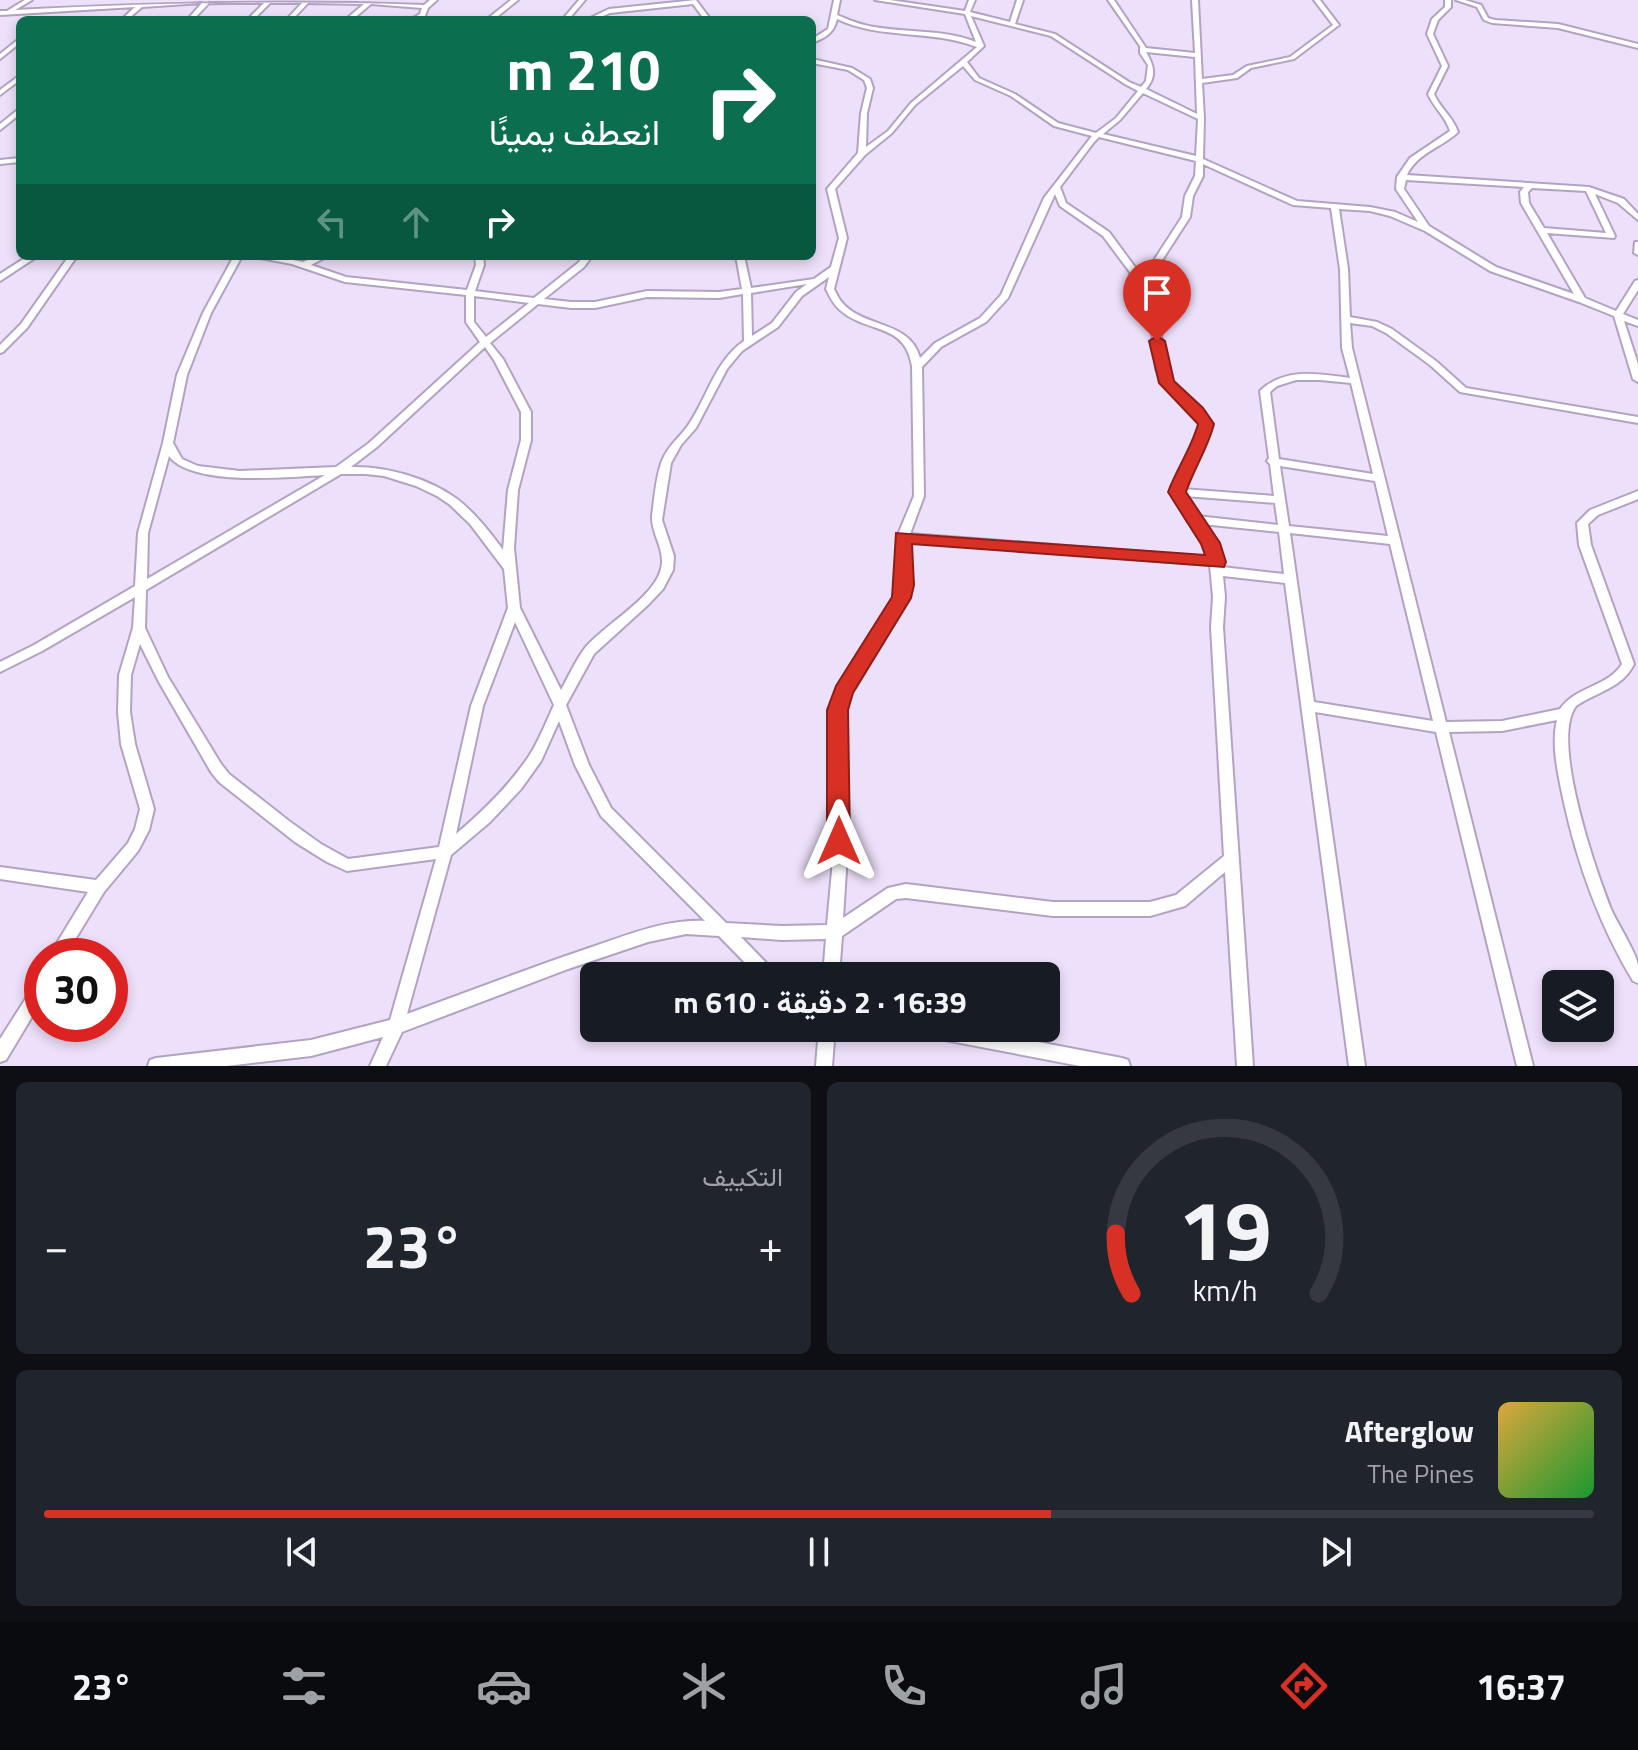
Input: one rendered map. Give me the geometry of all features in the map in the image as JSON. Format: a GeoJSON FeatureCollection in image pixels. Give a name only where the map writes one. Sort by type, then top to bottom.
{"type":"FeatureCollection","features":[{"type":"Feature","properties":{"kind":"street"},"geometry":{"type":"LineString","coordinates":[[3,13],[29,0]]}},
{"type":"Feature","properties":{"kind":"street"},"geometry":{"type":"LineString","coordinates":[[88,7],[95,0]]}},
{"type":"Feature","properties":{"kind":"street"},"geometry":{"type":"LineString","coordinates":[[3,13],[207,0],[371,1],[425,7]]}},
{"type":"Feature","properties":{"kind":"street"},"geometry":{"type":"LineString","coordinates":[[193,16],[207,0]]}},
{"type":"Feature","properties":{"kind":"street"},"geometry":{"type":"LineString","coordinates":[[254,16],[270,0]]}},
{"type":"Feature","properties":{"kind":"street"},"geometry":{"type":"LineString","coordinates":[[293,16],[308,0]]}},
{"type":"Feature","properties":{"kind":"street"},"geometry":{"type":"LineString","coordinates":[[421,16],[425,7],[434,0]]}},
{"type":"Feature","properties":{"kind":"street"},"geometry":{"type":"LineString","coordinates":[[494,16],[515,0]]}},
{"type":"Feature","properties":{"kind":"street"},"geometry":{"type":"LineString","coordinates":[[568,16],[582,0]]}},
{"type":"Feature","properties":{"kind":"street"},"geometry":{"type":"LineString","coordinates":[[601,16],[615,0]]}},
{"type":"Feature","properties":{"kind":"street"},"geometry":{"type":"LineString","coordinates":[[816,39],[826,35],[834,26],[837,0]]}},
{"type":"Feature","properties":{"kind":"street"},"geometry":{"type":"LineString","coordinates":[[878,0],[967,13],[1059,38],[1141,91],[1201,118]]}},
{"type":"Feature","properties":{"kind":"street"},"geometry":{"type":"LineString","coordinates":[[972,0],[967,13],[981,46]]}},
{"type":"Feature","properties":{"kind":"street"},"geometry":{"type":"LineString","coordinates":[[1012,24],[1020,0]]}},
{"type":"Feature","properties":{"kind":"street"},"geometry":{"type":"LineString","coordinates":[[917,366],[938,345],[994,311],[1005,296],[1037,217],[1056,186],[1096,136],[1118,119],[1152,72],[1143,46],[1111,0]]}},
{"type":"Feature","properties":{"kind":"street"},"geometry":{"type":"LineString","coordinates":[[1148,291],[1153,268],[1186,217],[1189,196],[1199,176],[1201,118],[1195,0]]}},
{"type":"Feature","properties":{"kind":"street"},"geometry":{"type":"LineString","coordinates":[[1200,81],[1235,77],[1249,67],[1298,55],[1336,25],[1317,0]]}},
{"type":"Feature","properties":{"kind":"street"},"geometry":{"type":"LineString","coordinates":[[1428,229],[1403,196],[1401,177],[1407,163],[1416,154],[1443,143],[1454,132],[1451,121],[1436,105],[1431,94],[1445,66],[1430,34],[1435,19],[1448,7],[1448,0]]}},
{"type":"Feature","properties":{"kind":"street"},"geometry":{"type":"LineString","coordinates":[[1459,0],[1479,6],[1486,19],[1494,22],[1558,26],[1638,46]]}},
{"type":"Feature","properties":{"kind":"street"},"geometry":{"type":"LineString","coordinates":[[46,16],[60,1]]}},
{"type":"Feature","properties":{"kind":"street"},"geometry":{"type":"LineString","coordinates":[[353,16],[371,1]]}},
{"type":"Feature","properties":{"kind":"street"},"geometry":{"type":"LineString","coordinates":[[596,16],[604,12],[694,1]]}},
{"type":"Feature","properties":{"kind":"street"},"geometry":{"type":"LineString","coordinates":[[129,16],[147,3]]}},
{"type":"Feature","properties":{"kind":"street"},"geometry":{"type":"LineString","coordinates":[[92,16],[102,7]]}},
{"type":"Feature","properties":{"kind":"street"},"geometry":{"type":"LineString","coordinates":[[836,16],[868,30],[952,37],[981,46]]}},
{"type":"Feature","properties":{"kind":"street"},"geometry":{"type":"LineString","coordinates":[[0,57],[16,43]]}},
{"type":"Feature","properties":{"kind":"street"},"geometry":{"type":"LineString","coordinates":[[832,962],[839,871],[838,710],[843,691],[901,598],[904,585],[903,537],[919,496],[917,366],[912,346],[903,338],[855,317],[837,303],[830,289],[843,238],[831,189],[862,153],[881,140],[913,104],[981,46]]}},
{"type":"Feature","properties":{"kind":"street"},"geometry":{"type":"LineString","coordinates":[[1143,50],[1198,55]]}},
{"type":"Feature","properties":{"kind":"street"},"geometry":{"type":"LineString","coordinates":[[816,62],[850,69],[867,79],[870,88],[864,113],[862,153]]}},
{"type":"Feature","properties":{"kind":"street"},"geometry":{"type":"LineString","coordinates":[[964,62],[977,79],[1013,95],[1048,121],[1096,136],[1198,159],[1296,203],[1381,211],[1428,229],[1481,264],[1638,323]]}},
{"type":"Feature","properties":{"kind":"street"},"geometry":{"type":"LineString","coordinates":[[0,93],[16,80]]}},
{"type":"Feature","properties":{"kind":"street"},"geometry":{"type":"LineString","coordinates":[[0,128],[16,116]]}},
{"type":"Feature","properties":{"kind":"street"},"geometry":{"type":"LineString","coordinates":[[1401,177],[1589,189],[1621,201],[1638,218]]}},
{"type":"Feature","properties":{"kind":"street"},"geometry":{"type":"LineString","coordinates":[[1531,184],[1524,192],[1525,203],[1582,300]]}},
{"type":"Feature","properties":{"kind":"street"},"geometry":{"type":"LineString","coordinates":[[1056,186],[1063,204],[1106,234],[1148,291],[1161,369],[1167,383],[1198,411],[1206,424],[1202,440],[1187,463],[1177,492],[1210,543],[1218,567],[1217,627],[1245,1066]]}},
{"type":"Feature","properties":{"kind":"street"},"geometry":{"type":"LineString","coordinates":[[1540,230],[1611,236],[1589,189]]}},
{"type":"Feature","properties":{"kind":"street"},"geometry":{"type":"LineString","coordinates":[[1335,208],[1344,269],[1347,348],[1525,1066]]}},
{"type":"Feature","properties":{"kind":"street"},"geometry":{"type":"LineString","coordinates":[[1638,244],[1638,253]]}},
{"type":"Feature","properties":{"kind":"street"},"geometry":{"type":"LineString","coordinates":[[0,278],[28,260]]}},
{"type":"Feature","properties":{"kind":"street"},"geometry":{"type":"LineString","coordinates":[[0,350],[24,326],[70,260]]}},
{"type":"Feature","properties":{"kind":"street"},"geometry":{"type":"LineString","coordinates":[[68,938],[99,887],[133,847],[142,830],[147,809],[128,744],[124,712],[125,675],[139,628],[143,533],[168,443],[182,375],[207,313],[236,260]]}},
{"type":"Feature","properties":{"kind":"street"},"geometry":{"type":"LineString","coordinates":[[280,260],[345,279],[536,302],[595,305],[647,294],[719,295],[820,279]]}},
{"type":"Feature","properties":{"kind":"street"},"geometry":{"type":"LineString","coordinates":[[304,265],[315,260]]}},
{"type":"Feature","properties":{"kind":"street"},"geometry":{"type":"LineString","coordinates":[[479,260],[470,293],[470,322],[498,359],[526,412],[526,440],[513,490],[510,568],[514,608],[561,706],[582,765],[606,812],[756,962]]}},
{"type":"Feature","properties":{"kind":"street"},"geometry":{"type":"LineString","coordinates":[[0,667],[337,472],[373,445],[484,343],[583,260]]}},
{"type":"Feature","properties":{"kind":"street"},"geometry":{"type":"LineString","coordinates":[[741,260],[747,291],[748,340]]}},
{"type":"Feature","properties":{"kind":"street"},"geometry":{"type":"LineString","coordinates":[[139,628],[163,679],[224,778],[334,860],[347,865],[445,852],[485,818],[516,785],[536,757],[576,672],[590,651],[645,601],[663,578],[668,556],[657,520],[666,463],[677,443],[691,428],[723,368],[748,340],[775,325],[799,294],[837,267]]}},
{"type":"Feature","properties":{"kind":"street"},"geometry":{"type":"LineString","coordinates":[[1638,283],[1618,314],[1638,379]]}},
{"type":"Feature","properties":{"kind":"street"},"geometry":{"type":"LineString","coordinates":[[1345,319],[1374,324],[1389,331],[1433,363],[1463,390],[1638,420]]}},
{"type":"Feature","properties":{"kind":"street"},"geometry":{"type":"LineString","coordinates":[[1355,381],[1294,377],[1271,384],[1265,391],[1272,461],[1357,1066]]}},
{"type":"Feature","properties":{"kind":"street"},"geometry":{"type":"LineString","coordinates":[[168,443],[180,462],[205,470],[375,472],[429,487],[448,497],[486,534],[510,568]]}},
{"type":"Feature","properties":{"kind":"street"},"geometry":{"type":"LineString","coordinates":[[1272,461],[1380,478]]}},
{"type":"Feature","properties":{"kind":"street"},"geometry":{"type":"LineString","coordinates":[[1177,492],[1278,500]]}},
{"type":"Feature","properties":{"kind":"street"},"geometry":{"type":"LineString","coordinates":[[1638,494],[1628,501],[1595,510],[1582,523],[1585,545],[1624,651],[1627,671],[1570,703],[1564,713],[1558,742],[1582,840],[1610,924],[1638,976]]}},
{"type":"Feature","properties":{"kind":"street"},"geometry":{"type":"LineString","coordinates":[[1192,519],[1395,541]]}},
{"type":"Feature","properties":{"kind":"street"},"geometry":{"type":"LineString","coordinates":[[903,537],[1218,567],[1289,579]]}},
{"type":"Feature","properties":{"kind":"street"},"geometry":{"type":"LineString","coordinates":[[378,1066],[396,1026],[445,852],[477,706],[514,608]]}},
{"type":"Feature","properties":{"kind":"street"},"geometry":{"type":"LineString","coordinates":[[1307,706],[1439,727],[1502,726],[1564,713]]}},
{"type":"Feature","properties":{"kind":"street"},"geometry":{"type":"LineString","coordinates":[[156,1066],[311,1048],[396,1026],[568,962],[648,935],[686,927],[835,932],[893,893],[906,891],[1053,909],[1150,909],[1180,901],[1231,859]]}},
{"type":"Feature","properties":{"kind":"street"},"geometry":{"type":"LineString","coordinates":[[0,873],[99,887]]}},
{"type":"Feature","properties":{"kind":"street"},"geometry":{"type":"LineString","coordinates":[[0,1054],[24,1015]]}},
{"type":"Feature","properties":{"kind":"street"},"geometry":{"type":"LineString","coordinates":[[824,1066],[826,1042]]}},
{"type":"Feature","properties":{"kind":"street"},"geometry":{"type":"LineString","coordinates":[[997,1042],[1122,1066]]}},
{"type":"Feature","properties":{"kind":"route"},"geometry":{"type":"LineString","coordinates":[[839,841],[838,710],[843,691],[901,598],[904,585],[903,537],[1217,562],[1210,543],[1177,492],[1178,483],[1202,440],[1206,424],[1198,411],[1167,383],[1161,369],[1157,341]]}}]}
